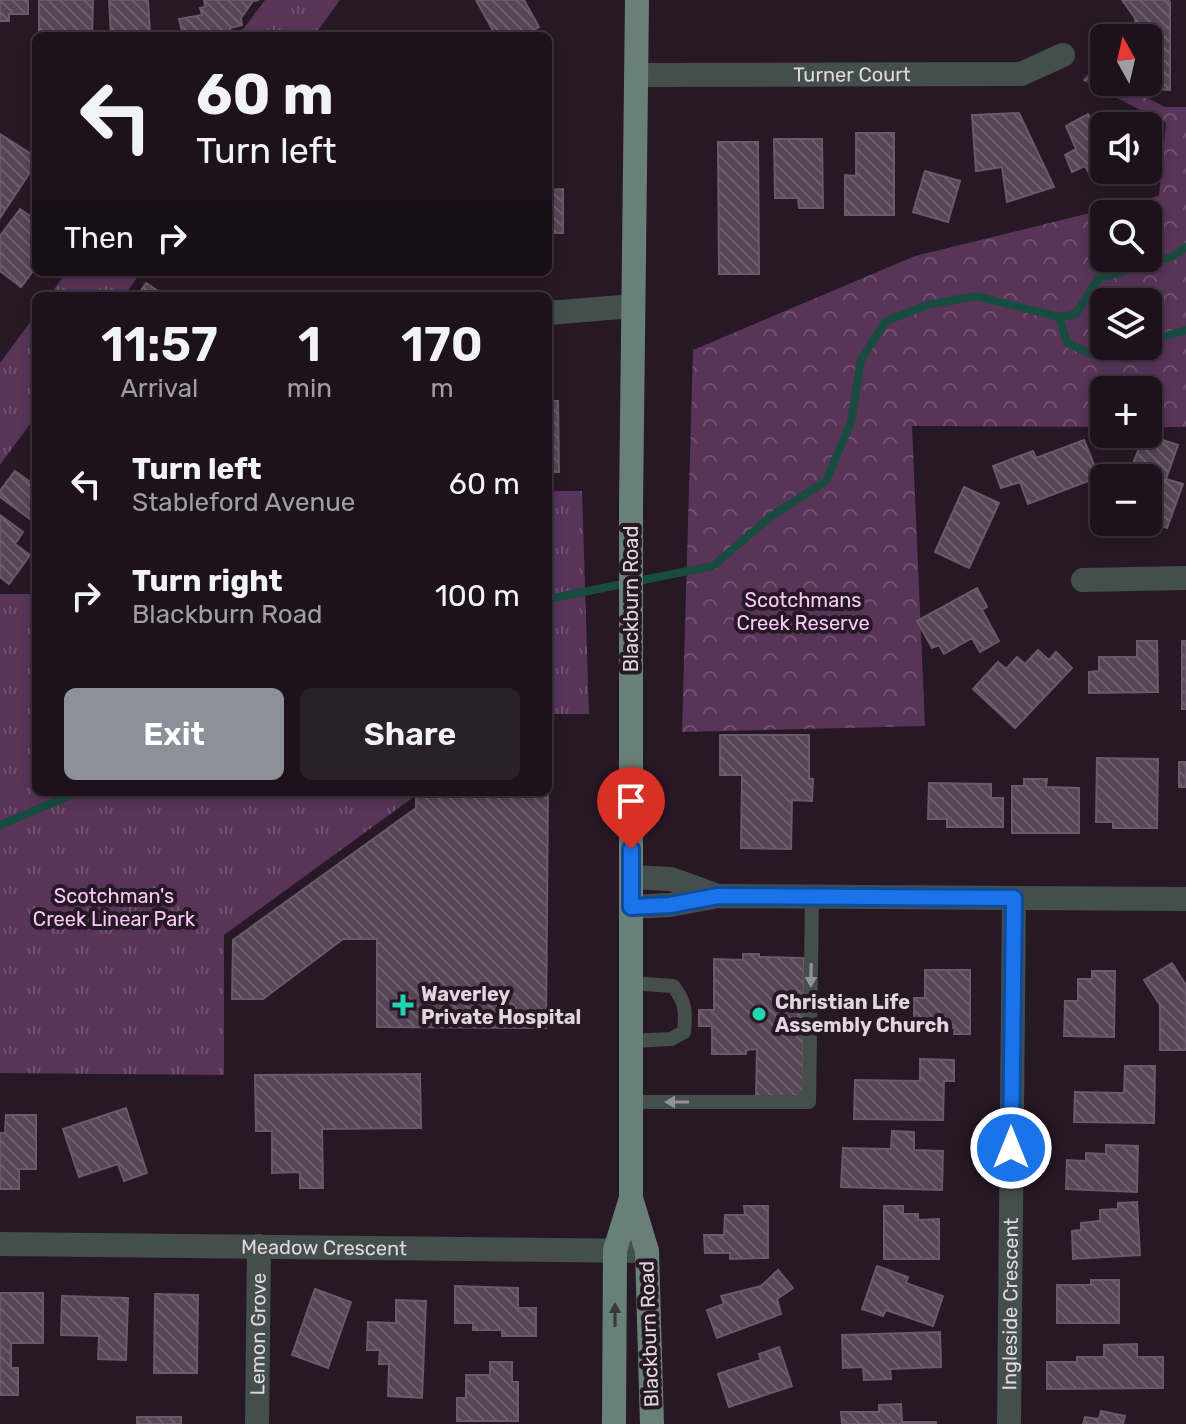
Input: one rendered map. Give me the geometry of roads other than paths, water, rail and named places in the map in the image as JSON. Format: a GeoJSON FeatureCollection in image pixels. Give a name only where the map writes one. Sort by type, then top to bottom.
{"type":"FeatureCollection","features":[{"type":"Feature","properties":{"kind":"main road","name":"Blackburn Road"},"geometry":{"type":"LineString","coordinates":[[637,0],[631,564],[631,1198],[647,1251],[652,1424]]}},
{"type":"Feature","properties":{"kind":"main road","name":"Blackburn Road"},"geometry":{"type":"LineString","coordinates":[[614,1424],[615,1250],[631,1198]]}},
{"type":"Feature","properties":{"kind":"main road"},"geometry":{"type":"LineString","coordinates":[[615,1380],[651,1377]]}},
{"type":"Feature","properties":{"kind":"street","name":"Turner Court"},"geometry":{"type":"LineString","coordinates":[[636,75],[1021,74],[1063,55]]}},
{"type":"Feature","properties":{"kind":"street"},"geometry":{"type":"LineString","coordinates":[[552,313],[633,306]]}},
{"type":"Feature","properties":{"kind":"street"},"geometry":{"type":"LineString","coordinates":[[1083,580],[1186,578]]}},
{"type":"Feature","properties":{"kind":"street"},"geometry":{"type":"LineString","coordinates":[[631,877],[671,879],[718,896]]}},
{"type":"Feature","properties":{"kind":"street"},"geometry":{"type":"LineString","coordinates":[[631,907],[670,905],[718,896],[1186,899]]}},
{"type":"Feature","properties":{"kind":"street","name":"Ingleside Crescent"},"geometry":{"type":"LineString","coordinates":[[1009,1424],[1014,898]]}},
{"type":"Feature","properties":{"kind":"street","name":"Meadow Crescent"},"geometry":{"type":"LineString","coordinates":[[0,1244],[647,1251]]}},
{"type":"Feature","properties":{"kind":"street","name":"Lemon Grove"},"geometry":{"type":"LineString","coordinates":[[257,1424],[259,1246]]}},
{"type":"Feature","properties":{"kind":"lane"},"geometry":{"type":"LineString","coordinates":[[630,1102],[809,1102],[812,897]]}},
{"type":"Feature","properties":{"kind":"lane"},"geometry":{"type":"LineString","coordinates":[[630,1041],[671,1039],[684,1032],[686,1008],[673,986],[631,983]]}},
{"type":"Feature","properties":{"kind":"waterway"},"geometry":{"type":"LineString","coordinates":[[552,598],[713,566],[770,517],[826,481],[851,422],[861,360],[886,321],[927,305],[976,296],[1059,317],[1076,314],[1098,279],[1172,257],[1186,247]]}},
{"type":"Feature","properties":{"kind":"waterway"},"geometry":{"type":"LineString","coordinates":[[1059,317],[1067,343],[1090,353]]}},
{"type":"Feature","properties":{"kind":"waterway"},"geometry":{"type":"LineString","coordinates":[[1162,337],[1186,330]]}},
{"type":"Feature","properties":{"kind":"waterway"},"geometry":{"type":"LineString","coordinates":[[0,825],[69,796]]}},
{"type":"Feature","properties":{"kind":"place","name":"Waverley Private Hospital"},"geometry":{"type":"Point","coordinates":[403,1005]}},
{"type":"Feature","properties":{"kind":"place","name":"Christian Life Assembly Church"},"geometry":{"type":"Point","coordinates":[759,1014]}},
{"type":"Feature","properties":{"kind":"park label","name":"Scotchmans Creek Reserve"},"geometry":{"type":"Point","coordinates":[803,612]}},
{"type":"Feature","properties":{"kind":"park label","name":"Scotchman's Creek Linear Park"},"geometry":{"type":"Point","coordinates":[114,908]}}]}
